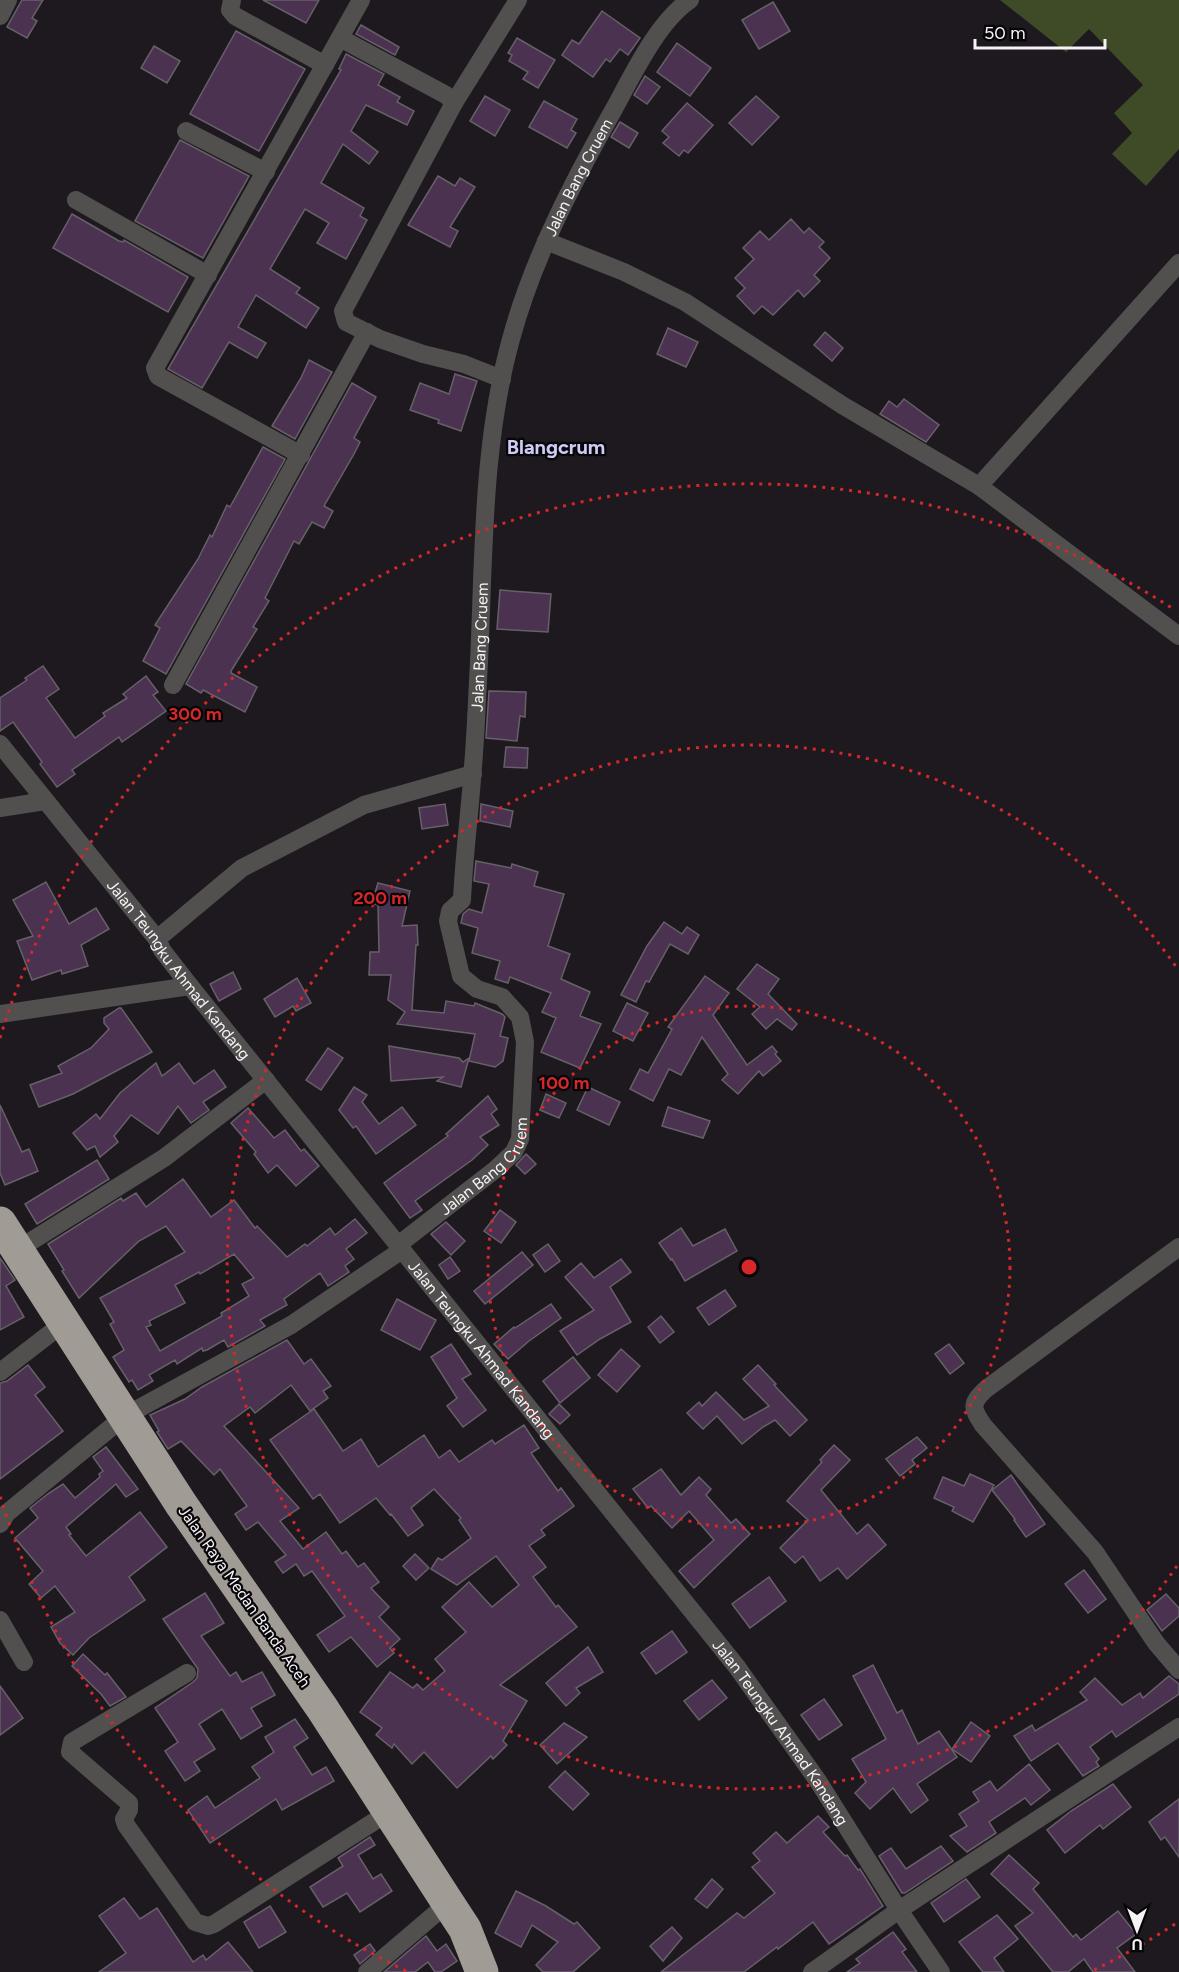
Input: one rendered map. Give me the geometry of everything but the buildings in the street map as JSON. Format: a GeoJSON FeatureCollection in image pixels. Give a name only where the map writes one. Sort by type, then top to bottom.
{"type":"FeatureCollection","features":[{"type":"Feature","properties":{"kind":"highway","name":"Jalan Raya Medan Banda Aceh"},"geometry":{"type":"LineString","coordinates":[[0,1223],[182,1504],[322,1708],[390,1812],[465,1929],[482,1972]]}},
{"type":"Feature","properties":{"kind":"street"},"geometry":{"type":"LineString","coordinates":[[0,16],[8,0]]}},
{"type":"Feature","properties":{"kind":"street"},"geometry":{"type":"LineString","coordinates":[[232,0],[230,10],[235,16],[325,65]]}},
{"type":"Feature","properties":{"kind":"street"},"geometry":{"type":"LineString","coordinates":[[301,455],[158,376],[155,368],[361,0]]}},
{"type":"Feature","properties":{"kind":"street"},"geometry":{"type":"LineString","coordinates":[[502,379],[464,364],[423,354],[367,332],[346,322],[343,311],[454,103],[518,0]]}},
{"type":"Feature","properties":{"kind":"street","name":"Jalan Bang Cruem"},"geometry":{"type":"LineString","coordinates":[[0,1524],[7,1513],[125,1416],[291,1325],[400,1248],[514,1152],[520,1138],[525,1042],[520,1017],[502,997],[477,989],[461,976],[448,921],[450,910],[462,900],[464,849],[472,774],[489,448],[511,340],[546,241],[600,134],[645,55],[682,5],[690,0]]}},
{"type":"Feature","properties":{"kind":"street"},"geometry":{"type":"LineString","coordinates":[[340,38],[446,95],[454,103]]}},
{"type":"Feature","properties":{"kind":"street"},"geometry":{"type":"LineString","coordinates":[[186,131],[266,172]]}},
{"type":"Feature","properties":{"kind":"street"},"geometry":{"type":"LineString","coordinates":[[76,200],[208,275]]}},
{"type":"Feature","properties":{"kind":"street"},"geometry":{"type":"LineString","coordinates":[[546,241],[624,272],[686,302],[842,405],[979,486],[1179,636]]}},
{"type":"Feature","properties":{"kind":"street"},"geometry":{"type":"LineString","coordinates":[[979,486],[1179,263]]}},
{"type":"Feature","properties":{"kind":"street"},"geometry":{"type":"LineString","coordinates":[[173,685],[367,332]]}},
{"type":"Feature","properties":{"kind":"street","name":"Jalan Teungku Ahmad Kandang"},"geometry":{"type":"LineString","coordinates":[[0,744],[157,939],[162,950],[190,986],[737,1667],[818,1781],[941,1972]]}},
{"type":"Feature","properties":{"kind":"street"},"geometry":{"type":"LineString","coordinates":[[157,939],[252,862],[364,805],[472,774]]}},
{"type":"Feature","properties":{"kind":"street"},"geometry":{"type":"LineString","coordinates":[[0,808],[45,801]]}},
{"type":"Feature","properties":{"kind":"street"},"geometry":{"type":"LineString","coordinates":[[0,1014],[190,986]]}},
{"type":"Feature","properties":{"kind":"street"},"geometry":{"type":"LineString","coordinates":[[17,1250],[164,1158],[266,1080]]}},
{"type":"Feature","properties":{"kind":"street"},"geometry":{"type":"LineString","coordinates":[[1179,1247],[986,1389],[973,1406],[983,1425],[1095,1552],[1156,1643],[1179,1670]]}},
{"type":"Feature","properties":{"kind":"street"},"geometry":{"type":"LineString","coordinates":[[0,1372],[64,1322]]}},
{"type":"Feature","properties":{"kind":"street"},"geometry":{"type":"LineString","coordinates":[[0,1620],[24,1662]]}},
{"type":"Feature","properties":{"kind":"street"},"geometry":{"type":"LineString","coordinates":[[187,1673],[72,1742],[70,1752],[129,1803],[129,1810],[124,1819],[126,1825],[195,1922],[208,1926],[214,1924],[390,1812]]}},
{"type":"Feature","properties":{"kind":"street"},"geometry":{"type":"LineString","coordinates":[[812,1972],[899,1910],[1179,1727]]}},
{"type":"Feature","properties":{"kind":"street"},"geometry":{"type":"LineString","coordinates":[[367,1972],[448,1903]]}},
{"type":"Feature","properties":{"kind":"green space"},"geometry":{"type":"Polygon","coordinates":[[[1000,0],[1179,0],[1179,149],[1146,186],[1112,154],[1132,133],[1114,113],[1143,85],[1089,29],[1066,52],[1000,0]]]}},
{"type":"Feature","properties":{"kind":"district","name":"Blangcrum"},"geometry":{"type":"Point","coordinates":[556,447]}}]}
